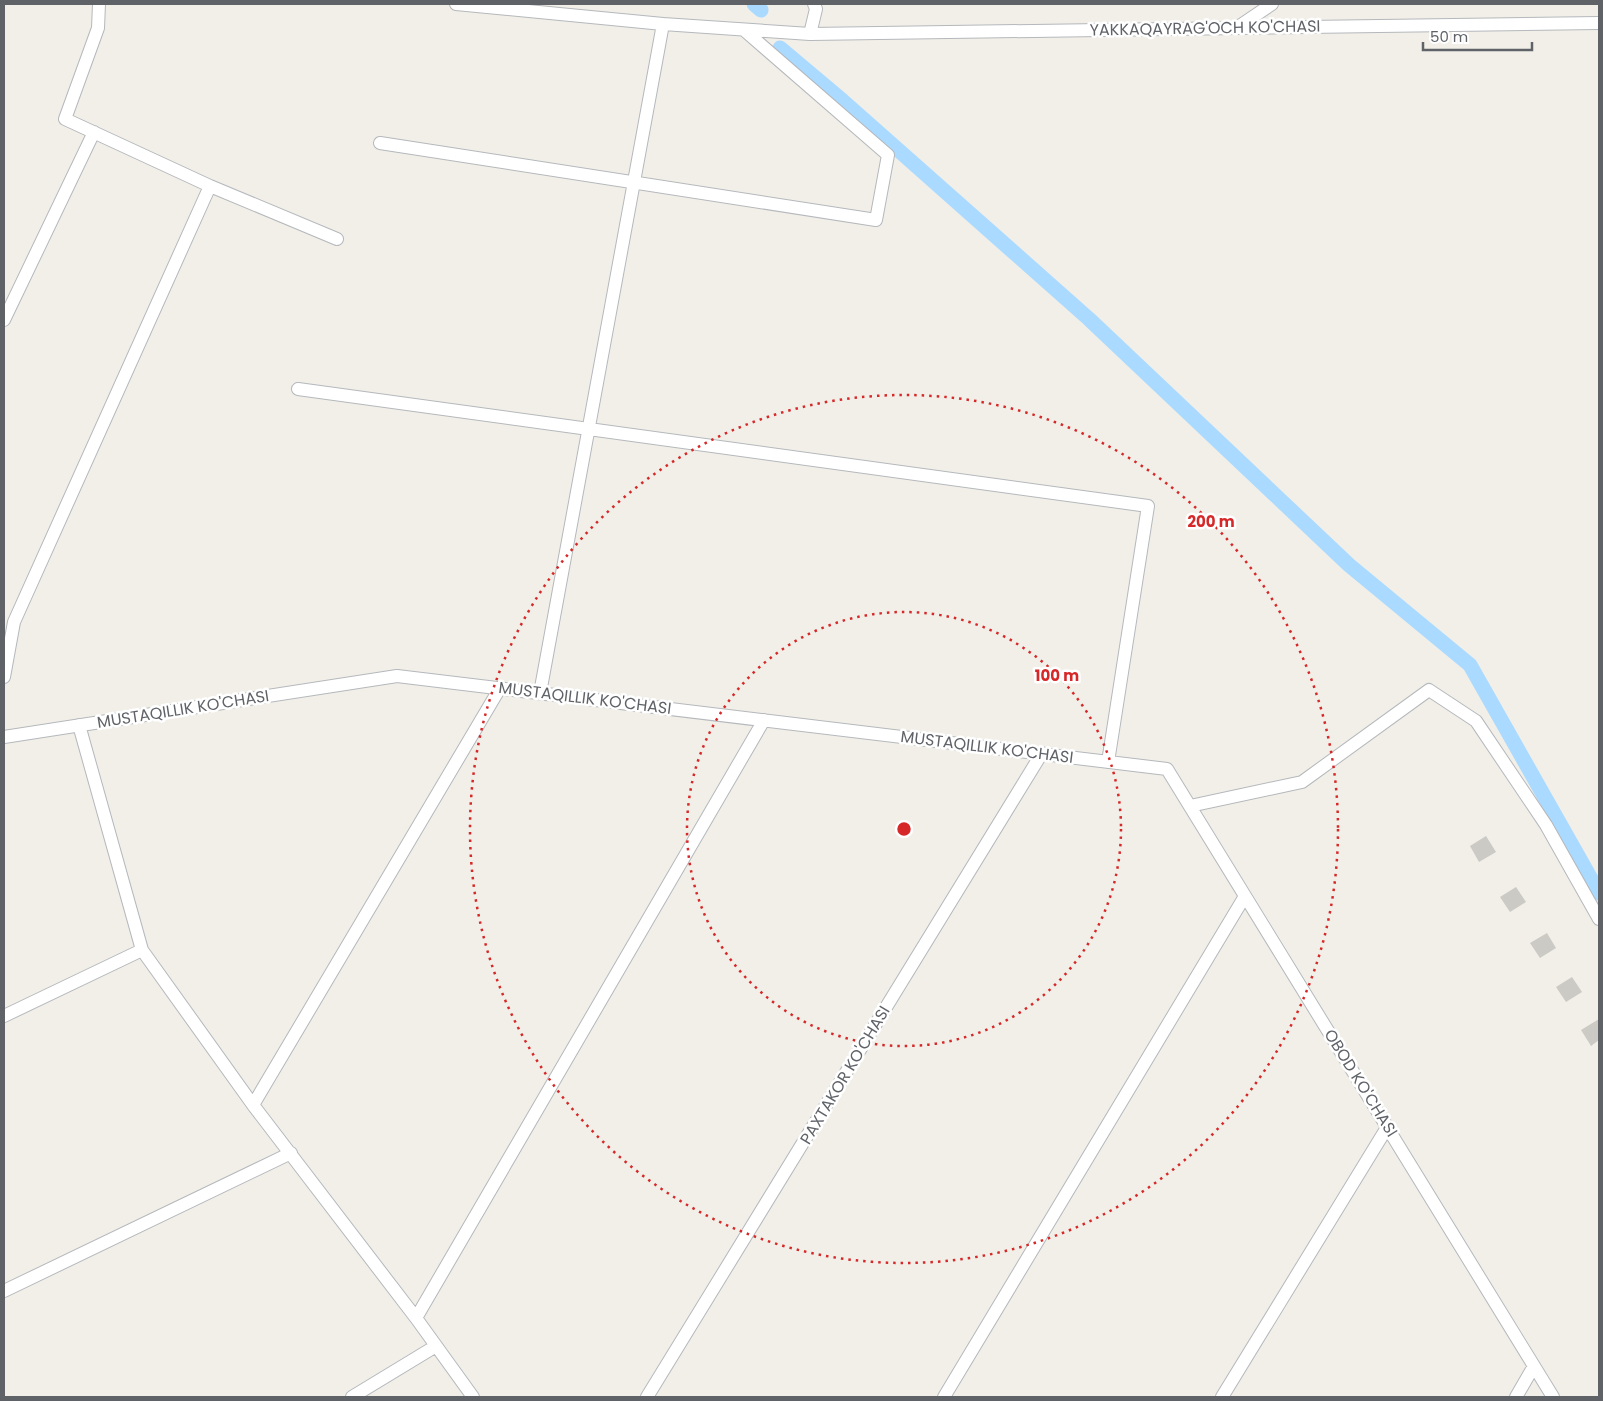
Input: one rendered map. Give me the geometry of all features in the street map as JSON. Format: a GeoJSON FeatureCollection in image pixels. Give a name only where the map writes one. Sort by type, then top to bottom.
{"type":"FeatureCollection","features":[{"type":"Feature","properties":{"kind":"street"},"geometry":{"type":"LineString","coordinates":[[99,4],[98,28],[65,119],[210,186],[337,239]]}},
{"type":"Feature","properties":{"kind":"street","name":"YAKKAQAYRAG'OCH KO'CHASI"},"geometry":{"type":"LineString","coordinates":[[456,4],[663,24],[810,34],[1238,27],[1599,24]]}},
{"type":"Feature","properties":{"kind":"street"},"geometry":{"type":"LineString","coordinates":[[1238,27],[1272,4]]}},
{"type":"Feature","properties":{"kind":"street"},"geometry":{"type":"LineString","coordinates":[[810,34],[818,6]]}},
{"type":"Feature","properties":{"kind":"street"},"geometry":{"type":"LineString","coordinates":[[540,692],[663,24]]}},
{"type":"Feature","properties":{"kind":"street"},"geometry":{"type":"LineString","coordinates":[[380,143],[634,184],[876,220],[888,155],[744,30]]}},
{"type":"Feature","properties":{"kind":"street"},"geometry":{"type":"LineString","coordinates":[[4,320],[94,132]]}},
{"type":"Feature","properties":{"kind":"street"},"geometry":{"type":"LineString","coordinates":[[4,677],[14,622],[210,186]]}},
{"type":"Feature","properties":{"kind":"street"},"geometry":{"type":"LineString","coordinates":[[298,389],[589,427],[1148,506],[1108,762]]}},
{"type":"Feature","properties":{"kind":"street","name":"MUSTAQILLIK KO'CHASI"},"geometry":{"type":"LineString","coordinates":[[4,737],[397,676],[1167,769]]}},
{"type":"Feature","properties":{"kind":"street"},"geometry":{"type":"LineString","coordinates":[[254,1105],[500,688]]}},
{"type":"Feature","properties":{"kind":"street"},"geometry":{"type":"LineString","coordinates":[[1190,806],[1302,782],[1429,690],[1476,720],[1546,826],[1599,919]]}},
{"type":"Feature","properties":{"kind":"street"},"geometry":{"type":"LineString","coordinates":[[416,1318],[764,720]]}},
{"type":"Feature","properties":{"kind":"street"},"geometry":{"type":"LineString","coordinates":[[78,725],[142,950],[254,1105],[416,1318],[473,1397]]}},
{"type":"Feature","properties":{"kind":"street","name":"PAXTAKOR KO'CHASI"},"geometry":{"type":"LineString","coordinates":[[647,1397],[1042,753]]}},
{"type":"Feature","properties":{"kind":"street","name":"OBOD KO'CHASI"},"geometry":{"type":"LineString","coordinates":[[1167,769],[1553,1397]]}},
{"type":"Feature","properties":{"kind":"street"},"geometry":{"type":"LineString","coordinates":[[944,1397],[1245,896]]}},
{"type":"Feature","properties":{"kind":"street"},"geometry":{"type":"LineString","coordinates":[[4,1016],[142,950]]}},
{"type":"Feature","properties":{"kind":"street"},"geometry":{"type":"LineString","coordinates":[[1222,1397],[1388,1126]]}},
{"type":"Feature","properties":{"kind":"street"},"geometry":{"type":"LineString","coordinates":[[4,1291],[291,1153]]}},
{"type":"Feature","properties":{"kind":"street"},"geometry":{"type":"LineString","coordinates":[[352,1397],[436,1346]]}},
{"type":"Feature","properties":{"kind":"street"},"geometry":{"type":"LineString","coordinates":[[1516,1397],[1534,1366]]}},
{"type":"Feature","properties":{"kind":"building"},"geometry":{"type":"Polygon","coordinates":[[[1486,836],[1496,852],[1479,862],[1470,846],[1486,836]]]}},
{"type":"Feature","properties":{"kind":"building"},"geometry":{"type":"Polygon","coordinates":[[[1516,887],[1526,902],[1510,912],[1500,897],[1516,887]]]}},
{"type":"Feature","properties":{"kind":"building"},"geometry":{"type":"Polygon","coordinates":[[[1547,933],[1556,948],[1540,958],[1530,943],[1547,933]]]}},
{"type":"Feature","properties":{"kind":"building"},"geometry":{"type":"Polygon","coordinates":[[[1572,977],[1582,992],[1566,1002],[1556,987],[1572,977]]]}},
{"type":"Feature","properties":{"kind":"building"},"geometry":{"type":"Polygon","coordinates":[[[1599,1019],[1599,1040],[1591,1046],[1581,1030],[1599,1019]]]}},
{"type":"Feature","properties":{"kind":"waterway"},"geometry":{"type":"LineString","coordinates":[[754,4],[761,10]]}},
{"type":"Feature","properties":{"kind":"waterway"},"geometry":{"type":"LineString","coordinates":[[780,48],[843,101],[1089,319],[1349,565],[1470,665],[1599,893]]}}]}
